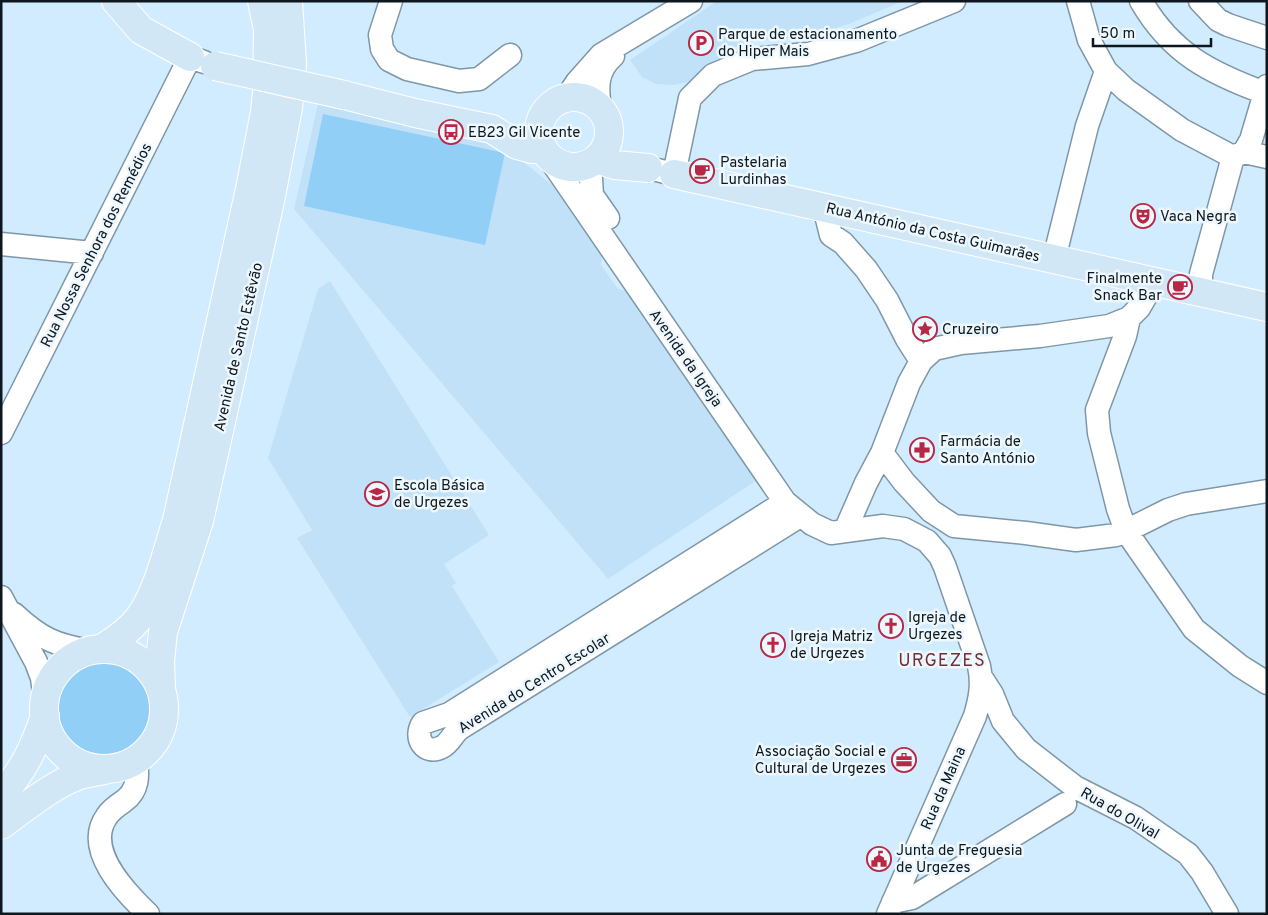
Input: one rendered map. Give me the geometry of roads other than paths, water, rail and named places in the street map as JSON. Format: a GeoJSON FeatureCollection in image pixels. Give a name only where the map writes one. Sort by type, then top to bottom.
{"type":"FeatureCollection","features":[{"type":"Feature","properties":{"kind":"main road"},"geometry":{"type":"LineString","coordinates":[[116,1],[141,30],[190,56]]}},
{"type":"Feature","properties":{"kind":"main road","name":"Avenida de Santo Estêvão"},"geometry":{"type":"LineString","coordinates":[[96,649],[128,630],[139,619],[161,571],[177,520],[265,112],[268,30],[262,1]]}},
{"type":"Feature","properties":{"kind":"main road","name":"Avenida de Santo Estêvão"},"geometry":{"type":"LineString","coordinates":[[161,688],[160,661],[163,632],[199,521],[270,201],[288,108],[292,64],[288,1]]}},
{"type":"Feature","properties":{"kind":"main road"},"geometry":{"type":"LineString","coordinates":[[215,66],[492,129],[517,145],[545,152]]}},
{"type":"Feature","properties":{"kind":"main road"},"geometry":{"type":"LineString","coordinates":[[579,97],[590,101],[600,109],[607,123],[598,154],[579,167],[567,167],[556,163],[545,152],[539,139],[538,129],[547,109],[556,102],[567,98],[579,97]]}},
{"type":"Feature","properties":{"kind":"main road"},"geometry":{"type":"LineString","coordinates":[[492,129],[541,119]]}},
{"type":"Feature","properties":{"kind":"main road"},"geometry":{"type":"LineString","coordinates":[[598,154],[615,166],[648,168]]}},
{"type":"Feature","properties":{"kind":"main road","name":"Rua António da Costa Guimarães"},"geometry":{"type":"LineString","coordinates":[[674,174],[1267,307]]}},
{"type":"Feature","properties":{"kind":"main road"},"geometry":{"type":"LineString","coordinates":[[1,795],[23,768],[39,733],[50,684],[60,669],[74,657],[96,649],[121,651],[134,656],[145,665],[161,688],[164,700],[162,722],[153,743],[125,763],[80,775],[52,788],[1,825]]}},
{"type":"Feature","properties":{"kind":"main road"},"geometry":{"type":"LineString","coordinates":[[45,709],[50,732],[56,743],[64,753],[75,761],[87,766],[100,768],[125,763]]}},
{"type":"Feature","properties":{"kind":"street"},"geometry":{"type":"LineString","coordinates":[[391,1],[380,36],[382,50],[389,60],[407,69],[459,81],[480,79],[510,55]]}},
{"type":"Feature","properties":{"kind":"street"},"geometry":{"type":"LineString","coordinates":[[567,98],[577,82],[601,55],[691,1]]}},
{"type":"Feature","properties":{"kind":"street"},"geometry":{"type":"LineString","coordinates":[[674,174],[690,98],[713,75],[752,59],[808,54],[856,41],[954,1]]}},
{"type":"Feature","properties":{"kind":"street"},"geometry":{"type":"LineString","coordinates":[[1078,1],[1089,40],[1106,71],[1126,90],[1182,130],[1239,155],[1267,157]]}},
{"type":"Feature","properties":{"kind":"street"},"geometry":{"type":"LineString","coordinates":[[1141,1],[1161,30],[1191,58],[1220,76],[1266,89],[1251,140],[1239,155],[1201,274],[1201,293]]}},
{"type":"Feature","properties":{"kind":"street"},"geometry":{"type":"LineString","coordinates":[[1200,1],[1218,20],[1267,38]]}},
{"type":"Feature","properties":{"kind":"street"},"geometry":{"type":"LineString","coordinates":[[600,109],[597,86],[600,72],[607,62],[636,35]]}},
{"type":"Feature","properties":{"kind":"street"},"geometry":{"type":"LineString","coordinates":[[190,56],[215,66]]}},
{"type":"Feature","properties":{"kind":"street","name":"Rua Nossa Senhora dos Remédios"},"geometry":{"type":"LineString","coordinates":[[1,433],[190,56]]}},
{"type":"Feature","properties":{"kind":"street"},"geometry":{"type":"LineString","coordinates":[[1054,259],[1087,126],[1106,71]]}},
{"type":"Feature","properties":{"kind":"street","name":"Avenida da Igreja"},"geometry":{"type":"LineString","coordinates":[[545,152],[793,509],[812,524],[831,534],[883,526],[904,529]]}},
{"type":"Feature","properties":{"kind":"street","name":"Avenida da Igreja"},"geometry":{"type":"LineString","coordinates":[[598,154],[592,195],[799,497],[816,516],[845,531]]}},
{"type":"Feature","properties":{"kind":"street","name":"Rua António da Costa Guimarães"},"geometry":{"type":"LineString","coordinates":[[648,168],[674,174]]}},
{"type":"Feature","properties":{"kind":"street"},"geometry":{"type":"LineString","coordinates":[[824,207],[831,234],[843,243],[866,269],[887,300],[907,339],[921,361]]}},
{"type":"Feature","properties":{"kind":"street"},"geometry":{"type":"LineString","coordinates":[[1,244],[92,253]]}},
{"type":"Feature","properties":{"kind":"street"},"geometry":{"type":"LineString","coordinates":[[845,531],[866,483],[882,453],[909,383],[921,361],[934,349],[960,343],[1040,336],[1109,326],[1129,318],[1139,308],[1154,282]]}},
{"type":"Feature","properties":{"kind":"street"},"geometry":{"type":"LineString","coordinates":[[1129,318],[1126,336],[1097,410],[1099,433],[1118,509],[1126,532],[1194,629],[1240,666],[1267,683]]}},
{"type":"Feature","properties":{"kind":"street"},"geometry":{"type":"LineString","coordinates":[[882,453],[904,482],[931,511],[954,526],[1076,540],[1126,532],[1168,510],[1186,504],[1267,491]]}},
{"type":"Feature","properties":{"kind":"street","name":"Avenida do Centro Escolar"},"geometry":{"type":"LineString","coordinates":[[793,509],[459,730],[443,747],[427,748],[419,740],[418,734],[423,723],[449,714],[793,509]]}},
{"type":"Feature","properties":{"kind":"street"},"geometry":{"type":"LineString","coordinates":[[933,547],[954,526]]}},
{"type":"Feature","properties":{"kind":"street","name":"Rua da Maina"},"geometry":{"type":"LineString","coordinates":[[890,908],[975,716],[980,698],[981,677],[940,556],[933,547],[916,534],[904,529]]}},
{"type":"Feature","properties":{"kind":"street"},"geometry":{"type":"LineString","coordinates":[[4,602],[25,625],[46,640],[67,647],[96,649]]}},
{"type":"Feature","properties":{"kind":"street"},"geometry":{"type":"LineString","coordinates":[[4,602],[36,662],[42,678],[45,709]]}},
{"type":"Feature","properties":{"kind":"street","name":"Rua do Olival"},"geometry":{"type":"LineString","coordinates":[[981,677],[992,694],[1003,721],[1026,749],[1075,787],[1136,818],[1188,854],[1202,872],[1227,914]]}},
{"type":"Feature","properties":{"kind":"street"},"geometry":{"type":"LineString","coordinates":[[975,716],[990,717],[1003,721]]}},
{"type":"Feature","properties":{"kind":"street"},"geometry":{"type":"LineString","coordinates":[[125,763],[138,775],[135,790],[106,817],[101,827],[99,846],[105,860],[118,879],[132,898],[148,914]]}},
{"type":"Feature","properties":{"kind":"street"},"geometry":{"type":"LineString","coordinates":[[890,908],[912,898],[1065,804]]}},
{"type":"Feature","properties":{"kind":"place","name":"Parque de estacionamento do Hiper Mais"},"geometry":{"type":"Point","coordinates":[701,43]}},
{"type":"Feature","properties":{"kind":"place","name":"EB23 Gil Vicente"},"geometry":{"type":"Point","coordinates":[451,132]}},
{"type":"Feature","properties":{"kind":"place","name":"Pastelaria Lurdinhas"},"geometry":{"type":"Point","coordinates":[702,171]}},
{"type":"Feature","properties":{"kind":"place","name":"Vaca Negra"},"geometry":{"type":"Point","coordinates":[1143,216]}},
{"type":"Feature","properties":{"kind":"place","name":"Finalmente Snack Bar"},"geometry":{"type":"Point","coordinates":[1180,287]}},
{"type":"Feature","properties":{"kind":"place","name":"Cruzeiro"},"geometry":{"type":"Point","coordinates":[925,329]}},
{"type":"Feature","properties":{"kind":"place","name":"Farmácia de Santo António"},"geometry":{"type":"Point","coordinates":[922,450]}},
{"type":"Feature","properties":{"kind":"place","name":"Escola Básica de Urgezes"},"geometry":{"type":"Point","coordinates":[377,494]}},
{"type":"Feature","properties":{"kind":"place","name":"Igreja de Urgezes"},"geometry":{"type":"Point","coordinates":[891,626]}},
{"type":"Feature","properties":{"kind":"place","name":"Igreja Matriz de Urgezes"},"geometry":{"type":"Point","coordinates":[773,645]}},
{"type":"Feature","properties":{"kind":"place","name":"Associação Social e Cultural de Urgezes"},"geometry":{"type":"Point","coordinates":[904,760]}},
{"type":"Feature","properties":{"kind":"place","name":"Junta de Freguesia de Urgezes"},"geometry":{"type":"Point","coordinates":[879,859]}},
{"type":"Feature","properties":{"kind":"district","name":"URGEZES"},"geometry":{"type":"Point","coordinates":[942,660]}}]}
